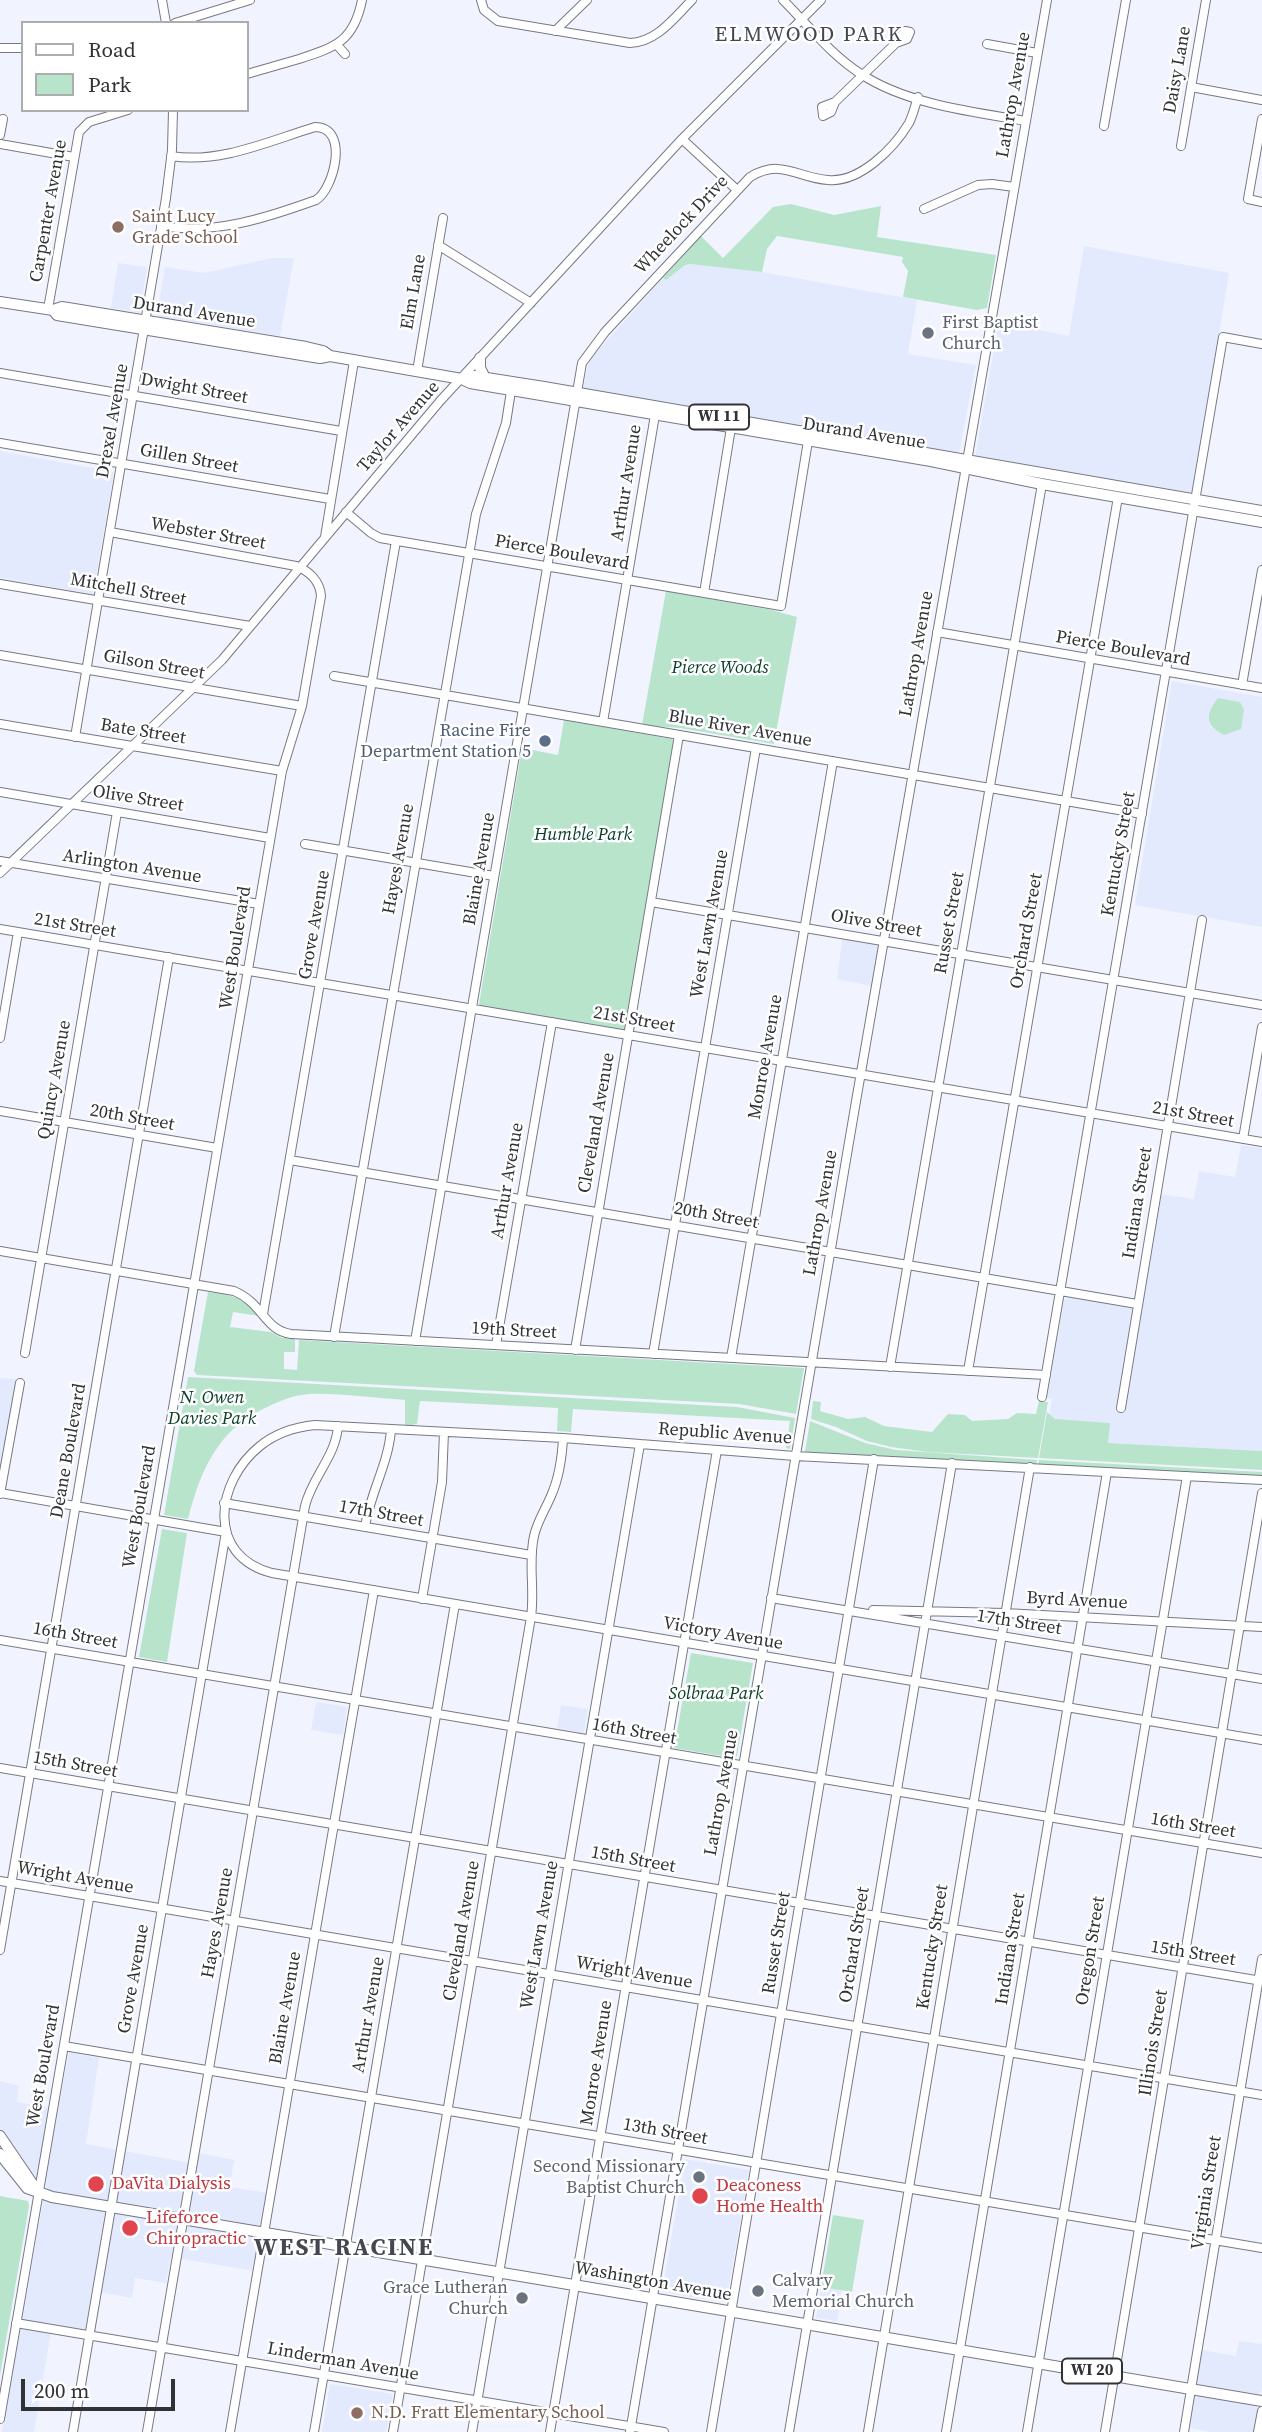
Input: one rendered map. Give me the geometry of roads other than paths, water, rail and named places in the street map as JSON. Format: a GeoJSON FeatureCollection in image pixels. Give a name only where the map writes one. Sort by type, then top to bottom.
{"type":"FeatureCollection","features":[{"type":"Feature","properties":{"kind":"main road","name":"Durand Avenue"},"geometry":{"type":"LineString","coordinates":[[0,302],[50,310],[60,307],[145,325],[306,347],[323,351],[330,356],[462,379],[511,391],[576,397],[965,464],[1042,484],[1118,497],[1262,511]]}},
{"type":"Feature","properties":{"kind":"main road"},"geometry":{"type":"LineString","coordinates":[[480,358],[480,368],[485,378]]}},
{"type":"Feature","properties":{"kind":"main road","name":"Durand Avenue"},"geometry":{"type":"LineString","coordinates":[[462,379],[474,376],[655,415],[808,441],[1058,476],[1262,522]]}},
{"type":"Feature","properties":{"kind":"main road"},"geometry":{"type":"LineString","coordinates":[[1042,484],[1045,479],[1058,476]]}},
{"type":"Feature","properties":{"kind":"main road"},"geometry":{"type":"LineString","coordinates":[[0,2136],[38,2192]]}},
{"type":"Feature","properties":{"kind":"main road"},"geometry":{"type":"LineString","coordinates":[[0,2143],[16,2160]]}},
{"type":"Feature","properties":{"kind":"main road","name":"Washington Avenue"},"geometry":{"type":"LineString","coordinates":[[0,2154],[27,2188],[111,2207],[1262,2401]]}},
{"type":"Feature","properties":{"kind":"street"},"geometry":{"type":"LineString","coordinates":[[162,0],[166,21]]}},
{"type":"Feature","properties":{"kind":"street"},"geometry":{"type":"LineString","coordinates":[[182,21],[250,0]]}},
{"type":"Feature","properties":{"kind":"street"},"geometry":{"type":"LineString","coordinates":[[248,74],[326,51],[337,45],[356,23],[362,0]]}},
{"type":"Feature","properties":{"kind":"street"},"geometry":{"type":"LineString","coordinates":[[481,0],[488,16],[498,21],[638,43],[656,35],[692,0]]}},
{"type":"Feature","properties":{"kind":"street"},"geometry":{"type":"LineString","coordinates":[[555,31],[587,0]]}},
{"type":"Feature","properties":{"kind":"street"},"geometry":{"type":"LineString","coordinates":[[783,0],[842,60],[862,75],[888,88],[961,109],[1026,121]]}},
{"type":"Feature","properties":{"kind":"street","name":"Taylor Avenue"},"geometry":{"type":"LineString","coordinates":[[0,873],[222,660],[414,431],[480,358],[682,139],[821,0]]}},
{"type":"Feature","properties":{"kind":"street","name":"Lathrop Avenue"},"geometry":{"type":"LineString","coordinates":[[630,2429],[860,1074],[1047,0]]}},
{"type":"Feature","properties":{"kind":"street"},"geometry":{"type":"LineString","coordinates":[[1104,126],[1126,0]]}},
{"type":"Feature","properties":{"kind":"street","name":"Daisy Lane"},"geometry":{"type":"LineString","coordinates":[[1181,146],[1206,0]]}},
{"type":"Feature","properties":{"kind":"street"},"geometry":{"type":"LineString","coordinates":[[835,102],[896,43]]}},
{"type":"Feature","properties":{"kind":"street"},"geometry":{"type":"LineString","coordinates":[[987,44],[1037,53]]}},
{"type":"Feature","properties":{"kind":"street"},"geometry":{"type":"LineString","coordinates":[[337,45],[345,54]]}},
{"type":"Feature","properties":{"kind":"street"},"geometry":{"type":"LineString","coordinates":[[0,48],[21,48]]}},
{"type":"Feature","properties":{"kind":"street"},"geometry":{"type":"LineString","coordinates":[[1191,87],[1262,100]]}},
{"type":"Feature","properties":{"kind":"street","name":"Wheelock Drive"},"geometry":{"type":"LineString","coordinates":[[576,397],[582,363],[591,349],[737,190],[754,175],[774,169],[791,170],[829,180],[854,175],[893,144],[909,123],[918,97]]}},
{"type":"Feature","properties":{"kind":"street","name":"Carpenter Avenue"},"geometry":{"type":"LineString","coordinates":[[50,310],[79,132],[85,124],[122,112]]}},
{"type":"Feature","properties":{"kind":"street","name":"Drexel Avenue"},"geometry":{"type":"LineString","coordinates":[[75,737],[161,226],[171,156],[173,112]]}},
{"type":"Feature","properties":{"kind":"street"},"geometry":{"type":"LineString","coordinates":[[1262,118],[1248,199],[1262,202]]}},
{"type":"Feature","properties":{"kind":"street"},"geometry":{"type":"LineString","coordinates":[[0,135],[3,119]]}},
{"type":"Feature","properties":{"kind":"street"},"geometry":{"type":"LineString","coordinates":[[161,226],[197,229],[225,227],[316,200],[328,189],[336,148],[334,136],[327,129],[315,127],[213,158],[171,156]]}},
{"type":"Feature","properties":{"kind":"street"},"geometry":{"type":"LineString","coordinates":[[682,139],[737,190]]}},
{"type":"Feature","properties":{"kind":"street"},"geometry":{"type":"LineString","coordinates":[[0,144],[74,157]]}},
{"type":"Feature","properties":{"kind":"street"},"geometry":{"type":"LineString","coordinates":[[924,209],[978,185],[1014,187]]}},
{"type":"Feature","properties":{"kind":"street","name":"Elm Lane"},"geometry":{"type":"LineString","coordinates":[[417,371],[443,218]]}},
{"type":"Feature","properties":{"kind":"street"},"geometry":{"type":"LineString","coordinates":[[438,246],[531,303]]}},
{"type":"Feature","properties":{"kind":"street","name":"Kentucky Street"},"geometry":{"type":"LineString","coordinates":[[1042,1397],[1223,337],[1262,344]]}},
{"type":"Feature","properties":{"kind":"street"},"geometry":{"type":"LineString","coordinates":[[325,540],[354,361]]}},
{"type":"Feature","properties":{"kind":"street","name":"Dwight Street"},"geometry":{"type":"LineString","coordinates":[[0,373],[341,431]]}},
{"type":"Feature","properties":{"kind":"street","name":"Hayes Avenue"},"geometry":{"type":"LineString","coordinates":[[334,1336],[476,514],[506,423],[511,391]]}},
{"type":"Feature","properties":{"kind":"street","name":"Blaine Avenue"},"geometry":{"type":"LineString","coordinates":[[415,1341],[576,397]]}},
{"type":"Feature","properties":{"kind":"street","name":"Arthur Avenue"},"geometry":{"type":"LineString","coordinates":[[603,722],[655,415]]}},
{"type":"Feature","properties":{"kind":"street"},"geometry":{"type":"LineString","coordinates":[[704,593],[731,428]]}},
{"type":"Feature","properties":{"kind":"street","name":"Pierce Boulevard"},"geometry":{"type":"LineString","coordinates":[[346,512],[370,533],[396,541],[780,606],[808,441]]}},
{"type":"Feature","properties":{"kind":"street","name":"Gillen Street"},"geometry":{"type":"LineString","coordinates":[[0,443],[330,499]]}},
{"type":"Feature","properties":{"kind":"street","name":"Russet Street"},"geometry":{"type":"LineString","coordinates":[[890,1367],[1042,484]]}},
{"type":"Feature","properties":{"kind":"street","name":"Orchard Street"},"geometry":{"type":"LineString","coordinates":[[968,1371],[1118,497]]}},
{"type":"Feature","properties":{"kind":"street","name":"Webster Street"},"geometry":{"type":"LineString","coordinates":[[110,532],[301,568]]}},
{"type":"Feature","properties":{"kind":"street","name":"Grove Avenue"},"geometry":{"type":"LineString","coordinates":[[264,1314],[396,541]]}},
{"type":"Feature","properties":{"kind":"street","name":"West Boulevard"},"geometry":{"type":"LineString","coordinates":[[0,2419],[270,838],[282,771],[302,706],[321,596],[317,582],[301,568]]}},
{"type":"Feature","properties":{"kind":"street"},"geometry":{"type":"LineString","coordinates":[[1242,685],[1262,570]]}},
{"type":"Feature","properties":{"kind":"street","name":"Mitchell Street"},"geometry":{"type":"LineString","coordinates":[[0,584],[250,626]]}},
{"type":"Feature","properties":{"kind":"street","name":"Pierce Boulevard"},"geometry":{"type":"LineString","coordinates":[[937,632],[1262,688]]}},
{"type":"Feature","properties":{"kind":"street","name":"Gilson Street"},"geometry":{"type":"LineString","coordinates":[[0,655],[302,706]]}},
{"type":"Feature","properties":{"kind":"street","name":"Blue River Avenue"},"geometry":{"type":"LineString","coordinates":[[334,676],[1142,814]]}},
{"type":"Feature","properties":{"kind":"street","name":"Bate Street"},"geometry":{"type":"LineString","coordinates":[[0,724],[282,771]]}},
{"type":"Feature","properties":{"kind":"street","name":"Cleveland Avenue"},"geometry":{"type":"LineString","coordinates":[[575,1350],[680,735]]}},
{"type":"Feature","properties":{"kind":"street","name":"West Lawn Avenue"},"geometry":{"type":"LineString","coordinates":[[653,1354],[756,748]]}},
{"type":"Feature","properties":{"kind":"street","name":"Monroe Avenue"},"geometry":{"type":"LineString","coordinates":[[731,1358],[832,761]]}},
{"type":"Feature","properties":{"kind":"street","name":"Olive Street"},"geometry":{"type":"LineString","coordinates":[[0,792],[270,838]]}},
{"type":"Feature","properties":{"kind":"street","name":"Quincy Avenue"},"geometry":{"type":"LineString","coordinates":[[25,1353],[117,812]]}},
{"type":"Feature","properties":{"kind":"street"},"geometry":{"type":"LineString","coordinates":[[305,844],[495,876]]}},
{"type":"Feature","properties":{"kind":"street","name":"Arlington Avenue"},"geometry":{"type":"LineString","coordinates":[[0,861],[259,904]]}},
{"type":"Feature","properties":{"kind":"street","name":"Olive Street"},"geometry":{"type":"LineString","coordinates":[[651,902],[1262,1005]]}},
{"type":"Feature","properties":{"kind":"street","name":"Indiana Street"},"geometry":{"type":"LineString","coordinates":[[1121,1408],[1202,920]]}},
{"type":"Feature","properties":{"kind":"street","name":"21st Street"},"geometry":{"type":"LineString","coordinates":[[0,929],[1262,1142]]}},
{"type":"Feature","properties":{"kind":"street"},"geometry":{"type":"LineString","coordinates":[[0,1038],[18,932]]}},
{"type":"Feature","properties":{"kind":"street","name":"Deane Boulevard"},"geometry":{"type":"LineString","coordinates":[[0,1950],[169,957]]}},
{"type":"Feature","properties":{"kind":"street","name":"Arthur Avenue"},"geometry":{"type":"LineString","coordinates":[[496,1345],[551,1022]]}},
{"type":"Feature","properties":{"kind":"street"},"geometry":{"type":"LineString","coordinates":[[1243,1139],[1262,1027]]}},
{"type":"Feature","properties":{"kind":"street","name":"20th Street"},"geometry":{"type":"LineString","coordinates":[[0,1111],[217,1148]]}},
{"type":"Feature","properties":{"kind":"street","name":"20th Street"},"geometry":{"type":"LineString","coordinates":[[290,1160],[1137,1304]]}},
{"type":"Feature","properties":{"kind":"street","name":"19th Street"},"geometry":{"type":"LineString","coordinates":[[0,1251],[238,1293],[250,1300],[272,1326],[286,1334],[1045,1375]]}},
{"type":"Feature","properties":{"kind":"street"},"geometry":{"type":"LineString","coordinates":[[20,1383],[0,1493],[226,1532],[225,1503]]}},
{"type":"Feature","properties":{"kind":"street","name":"Hayes Avenue"},"geometry":{"type":"LineString","coordinates":[[147,2432],[304,1517],[310,1491],[333,1448],[338,1426]]}},
{"type":"Feature","properties":{"kind":"street","name":"Republic Avenue"},"geometry":{"type":"LineString","coordinates":[[225,1503],[229,1487],[242,1464],[267,1441],[298,1428],[338,1426],[563,1438],[795,1455],[1262,1480]]}},
{"type":"Feature","properties":{"kind":"street"},"geometry":{"type":"LineString","coordinates":[[365,1527],[369,1504],[388,1451],[391,1429]]}},
{"type":"Feature","properties":{"kind":"street"},"geometry":{"type":"LineString","coordinates":[[422,1599],[442,1482],[444,1432]]}},
{"type":"Feature","properties":{"kind":"street","name":"Cleveland Avenue"},"geometry":{"type":"LineString","coordinates":[[393,2432],[531,1617],[534,1592],[531,1556],[537,1526],[559,1471],[563,1438]]}},
{"type":"Feature","properties":{"kind":"street","name":"West Lawn Avenue"},"geometry":{"type":"LineString","coordinates":[[472,2432],[640,1444]]}},
{"type":"Feature","properties":{"kind":"street","name":"Monroe Avenue"},"geometry":{"type":"LineString","coordinates":[[550,2432],[717,1450]]}},
{"type":"Feature","properties":{"kind":"street","name":"Russet Street"},"geometry":{"type":"LineString","coordinates":[[711,2432],[874,1459]]}},
{"type":"Feature","properties":{"kind":"street","name":"Orchard Street"},"geometry":{"type":"LineString","coordinates":[[789,2432],[952,1463]]}},
{"type":"Feature","properties":{"kind":"street","name":"Kentucky Street"},"geometry":{"type":"LineString","coordinates":[[868,2432],[1030,1467]]}},
{"type":"Feature","properties":{"kind":"street","name":"Indiana Street"},"geometry":{"type":"LineString","coordinates":[[946,2432],[1107,1472]]}},
{"type":"Feature","properties":{"kind":"street","name":"Oregon Street"},"geometry":{"type":"LineString","coordinates":[[1027,2432],[1186,1476]]}},
{"type":"Feature","properties":{"kind":"street","name":"Illinois Street"},"geometry":{"type":"LineString","coordinates":[[1105,2432],[1262,1493]]}},
{"type":"Feature","properties":{"kind":"street","name":"17th Street"},"geometry":{"type":"LineString","coordinates":[[225,1503],[531,1556]]}},
{"type":"Feature","properties":{"kind":"street","name":"Grove Avenue"},"geometry":{"type":"LineString","coordinates":[[73,2432],[226,1532]]}},
{"type":"Feature","properties":{"kind":"street","name":"Victory Avenue"},"geometry":{"type":"LineString","coordinates":[[226,1532],[236,1551],[267,1572],[1262,1740]]}},
{"type":"Feature","properties":{"kind":"street","name":"Blaine Avenue"},"geometry":{"type":"LineString","coordinates":[[230,2432],[374,1590]]}},
{"type":"Feature","properties":{"kind":"street","name":"17th Street"},"geometry":{"type":"LineString","coordinates":[[771,1598],[1262,1679]]}},
{"type":"Feature","properties":{"kind":"street","name":"Arthur Avenue"},"geometry":{"type":"LineString","coordinates":[[314,2432],[455,1604]]}},
{"type":"Feature","properties":{"kind":"street","name":"Byrd Avenue"},"geometry":{"type":"LineString","coordinates":[[849,1610],[1005,1613],[1262,1627]]}},
{"type":"Feature","properties":{"kind":"street","name":"16th Street"},"geometry":{"type":"LineString","coordinates":[[0,1640],[1262,1853]]}},
{"type":"Feature","properties":{"kind":"street","name":"15th Street"},"geometry":{"type":"LineString","coordinates":[[0,1768],[1260,1981]]}},
{"type":"Feature","properties":{"kind":"street","name":"Wright Avenue"},"geometry":{"type":"LineString","coordinates":[[0,1881],[1262,2095]]}},
{"type":"Feature","properties":{"kind":"street","name":"Virginia Street"},"geometry":{"type":"LineString","coordinates":[[1184,2432],[1262,1959]]}},
{"type":"Feature","properties":{"kind":"street","name":"13th Street"},"geometry":{"type":"LineString","coordinates":[[64,2046],[1262,2248]]}},
{"type":"Feature","properties":{"kind":"street","name":"Linderman Avenue"},"geometry":{"type":"LineString","coordinates":[[16,2323],[554,2413],[630,2429],[664,2432]]}},
{"type":"Feature","properties":{"kind":"street"},"geometry":{"type":"LineString","coordinates":[[1258,2432],[1262,2411]]}},
{"type":"Feature","properties":{"kind":"place","name":"Saint Lucy Grade School"},"geometry":{"type":"Point","coordinates":[118,227]}},
{"type":"Feature","properties":{"kind":"place","name":"First Baptist Church"},"geometry":{"type":"Point","coordinates":[928,333]}},
{"type":"Feature","properties":{"kind":"place","name":"Racine Fire Department Station 5"},"geometry":{"type":"Point","coordinates":[545,741]}},
{"type":"Feature","properties":{"kind":"place","name":"Second Missionary Baptist Church"},"geometry":{"type":"Point","coordinates":[699,2177]}},
{"type":"Feature","properties":{"kind":"place","name":"DaVita Dialysis"},"geometry":{"type":"Point","coordinates":[96,2184]}},
{"type":"Feature","properties":{"kind":"place","name":"Deaconess Home Health"},"geometry":{"type":"Point","coordinates":[700,2196]}},
{"type":"Feature","properties":{"kind":"place","name":"Lifeforce Chiropractic"},"geometry":{"type":"Point","coordinates":[130,2228]}},
{"type":"Feature","properties":{"kind":"place","name":"Calvary Memorial Church"},"geometry":{"type":"Point","coordinates":[758,2291]}},
{"type":"Feature","properties":{"kind":"place","name":"Grace Lutheran Church"},"geometry":{"type":"Point","coordinates":[522,2298]}},
{"type":"Feature","properties":{"kind":"place","name":"N.D. Fratt Elementary School"},"geometry":{"type":"Point","coordinates":[357,2413]}},
{"type":"Feature","properties":{"kind":"district","name":"ELMWOOD PARK"},"geometry":{"type":"Point","coordinates":[809,36]}},
{"type":"Feature","properties":{"kind":"district","name":"WEST RACINE"},"geometry":{"type":"Point","coordinates":[344,2249]}},
{"type":"Feature","properties":{"kind":"park label","name":"Pierce Woods"},"geometry":{"type":"Point","coordinates":[720,668]}},
{"type":"Feature","properties":{"kind":"park label","name":"Humble Park"},"geometry":{"type":"Point","coordinates":[583,835]}},
{"type":"Feature","properties":{"kind":"park label","name":"N. Owen Davies Park"},"geometry":{"type":"Point","coordinates":[212,1408]}},
{"type":"Feature","properties":{"kind":"park label","name":"Solbraa Park"},"geometry":{"type":"Point","coordinates":[716,1694]}}]}
